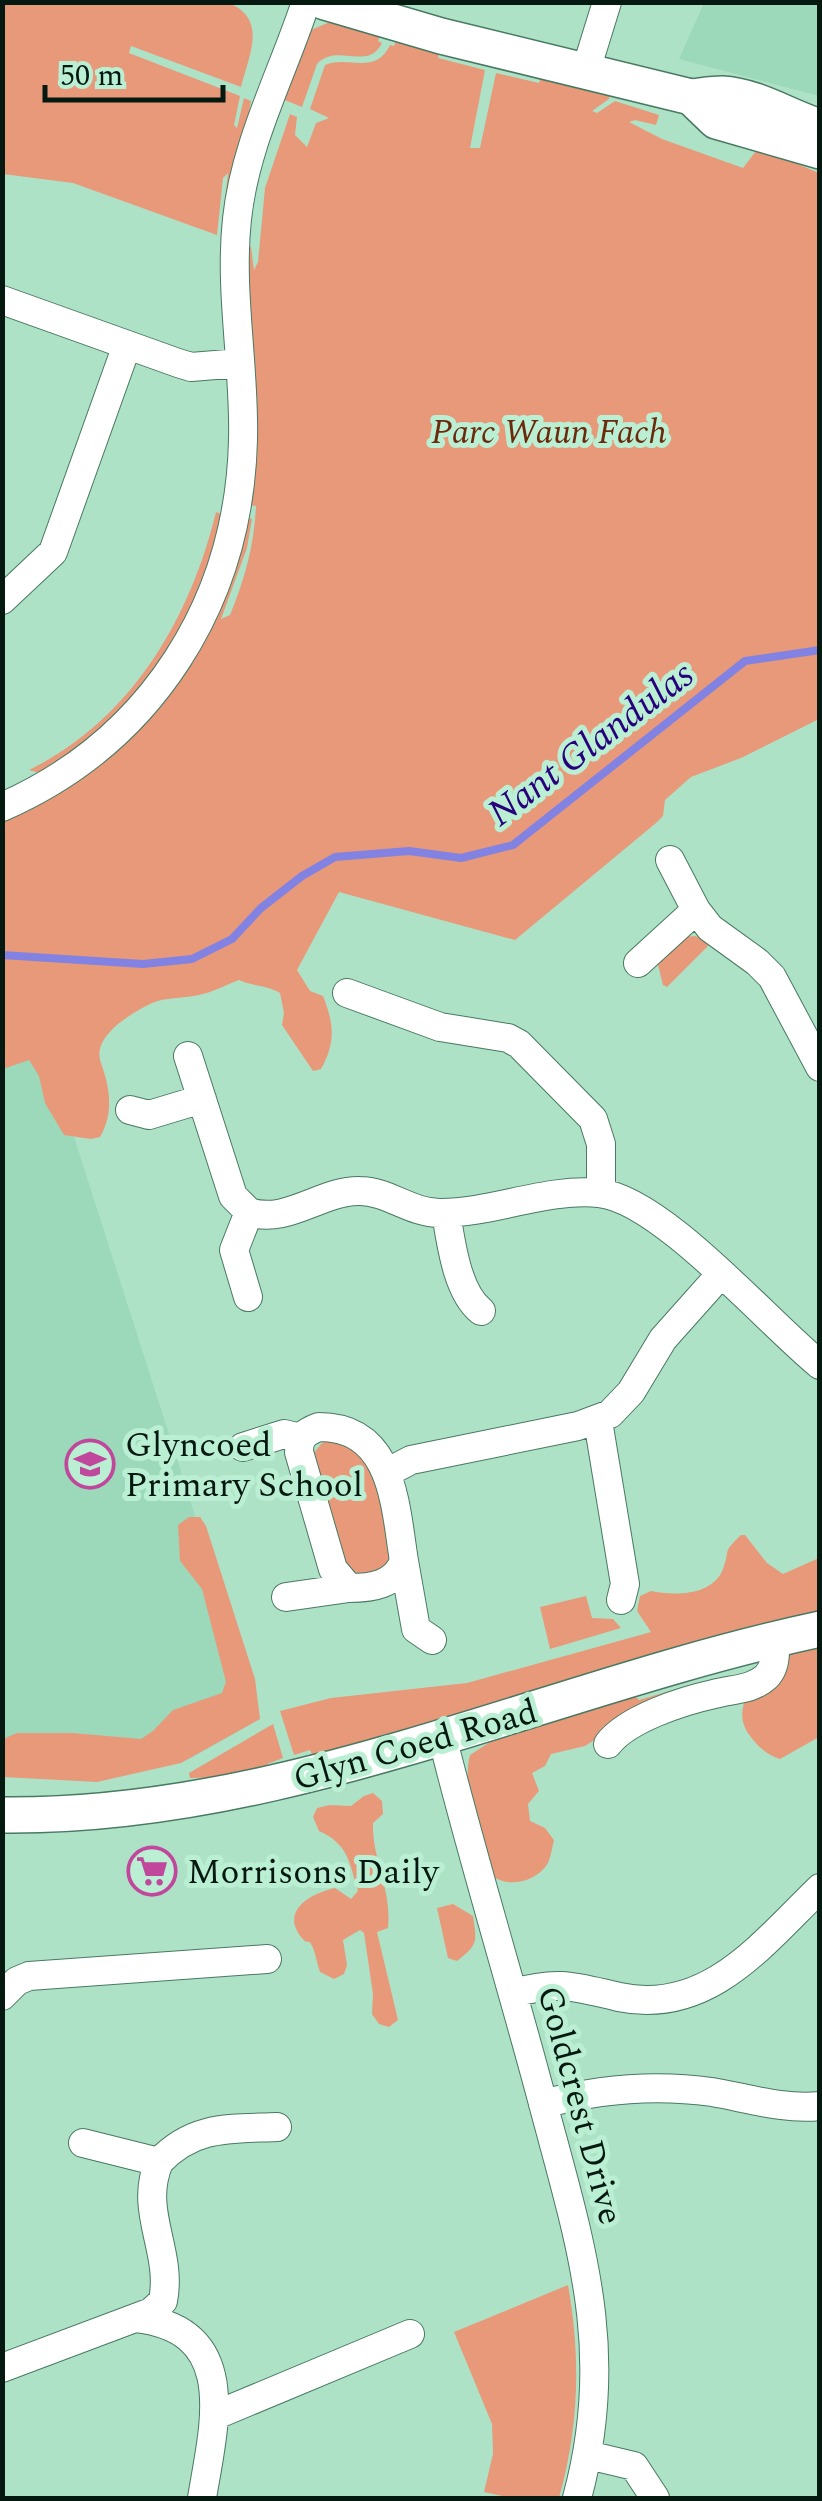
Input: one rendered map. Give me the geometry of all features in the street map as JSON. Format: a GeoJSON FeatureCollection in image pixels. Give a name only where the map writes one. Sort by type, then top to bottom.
{"type":"FeatureCollection","features":[{"type":"Feature","properties":{"kind":"street"},"geometry":{"type":"LineString","coordinates":[[2,807],[44,786],[108,741],[146,704],[182,655],[214,586],[235,513],[243,438],[236,259],[240,198],[258,126],[306,2]]}},
{"type":"Feature","properties":{"kind":"street"},"geometry":{"type":"LineString","coordinates":[[325,2],[424,32],[691,97],[724,94],[776,108],[786,116],[820,126]]}},
{"type":"Feature","properties":{"kind":"street"},"geometry":{"type":"LineString","coordinates":[[586,70],[607,2]]}},
{"type":"Feature","properties":{"kind":"street"},"geometry":{"type":"LineString","coordinates":[[691,97],[716,121],[820,151]]}},
{"type":"Feature","properties":{"kind":"street"},"geometry":{"type":"LineString","coordinates":[[2,300],[190,367],[240,364]]}},
{"type":"Feature","properties":{"kind":"street"},"geometry":{"type":"LineString","coordinates":[[2,600],[53,552],[127,345]]}},
{"type":"Feature","properties":{"kind":"street"},"geometry":{"type":"LineString","coordinates":[[670,860],[696,910],[723,940],[758,962],[772,977],[820,1067]]}},
{"type":"Feature","properties":{"kind":"street"},"geometry":{"type":"LineString","coordinates":[[638,962],[696,910]]}},
{"type":"Feature","properties":{"kind":"street"},"geometry":{"type":"LineString","coordinates":[[348,993],[440,1027],[508,1038],[519,1044],[594,1118],[600,1144],[601,1193]]}},
{"type":"Feature","properties":{"kind":"street"},"geometry":{"type":"LineString","coordinates":[[188,1056],[233,1196],[249,1212],[277,1214],[357,1190],[382,1195],[414,1210],[446,1213],[601,1193],[644,1210],[820,1365]]}},
{"type":"Feature","properties":{"kind":"street"},"geometry":{"type":"LineString","coordinates":[[130,1110],[149,1114],[202,1099]]}},
{"type":"Feature","properties":{"kind":"street"},"geometry":{"type":"LineString","coordinates":[[248,1296],[234,1250],[249,1212]]}},
{"type":"Feature","properties":{"kind":"street"},"geometry":{"type":"LineString","coordinates":[[446,1213],[470,1302],[482,1310]]}},
{"type":"Feature","properties":{"kind":"street"},"geometry":{"type":"LineString","coordinates":[[388,1472],[410,1460],[598,1420],[610,1414],[631,1392],[663,1339],[720,1275]]}},
{"type":"Feature","properties":{"kind":"street"},"geometry":{"type":"LineString","coordinates":[[598,1420],[625,1584],[621,1600]]}},
{"type":"Feature","properties":{"kind":"street"},"geometry":{"type":"LineString","coordinates":[[242,1447],[284,1434],[301,1438],[319,1428],[340,1430],[366,1446],[388,1472],[416,1629],[432,1640]]}},
{"type":"Feature","properties":{"kind":"street"},"geometry":{"type":"LineString","coordinates":[[301,1438],[298,1452],[333,1569],[349,1588]]}},
{"type":"Feature","properties":{"kind":"street"},"geometry":{"type":"LineString","coordinates":[[286,1597],[386,1583],[404,1561]]}},
{"type":"Feature","properties":{"kind":"street","name":"Glyn Coed Road"},"geometry":{"type":"LineString","coordinates":[[2,1815],[109,1812],[270,1786],[820,1630]]}},
{"type":"Feature","properties":{"kind":"street"},"geometry":{"type":"LineString","coordinates":[[608,1744],[619,1730],[646,1718],[761,1681],[774,1664],[774,1640]]}},
{"type":"Feature","properties":{"kind":"street","name":"Goldcrest Drive"},"geometry":{"type":"LineString","coordinates":[[442,1736],[585,2263],[596,2373],[594,2420],[578,2498]]}},
{"type":"Feature","properties":{"kind":"street"},"geometry":{"type":"LineString","coordinates":[[514,1993],[566,1984],[647,2000],[698,1992],[736,1969],[820,1888]]}},
{"type":"Feature","properties":{"kind":"street"},"geometry":{"type":"LineString","coordinates":[[2,1996],[18,1980],[29,1976],[267,1959]]}},
{"type":"Feature","properties":{"kind":"street"},"geometry":{"type":"LineString","coordinates":[[543,2104],[591,2093],[666,2088],[801,2108],[820,2106]]}},
{"type":"Feature","properties":{"kind":"street"},"geometry":{"type":"LineString","coordinates":[[2,2368],[157,2309],[166,2286],[150,2200],[159,2162],[201,2132],[277,2127]]}},
{"type":"Feature","properties":{"kind":"street"},"geometry":{"type":"LineString","coordinates":[[83,2144],[159,2162]]}},
{"type":"Feature","properties":{"kind":"street"},"geometry":{"type":"LineString","coordinates":[[136,2318],[157,2320],[186,2336],[213,2374],[216,2415],[202,2498]]}},
{"type":"Feature","properties":{"kind":"street"},"geometry":{"type":"LineString","coordinates":[[216,2415],[410,2334]]}},
{"type":"Feature","properties":{"kind":"street"},"geometry":{"type":"LineString","coordinates":[[588,2455],[634,2466],[655,2498]]}},
{"type":"Feature","properties":{"kind":"shaded area"},"geometry":{"type":"Polygon","coordinates":[[[704,3],[819,3],[819,96],[679,59],[704,3]]]}},
{"type":"Feature","properties":{"kind":"shaded area","name":"Glyncoed Primary School"},"geometry":{"type":"Polygon","coordinates":[[[44,1043],[260,1719],[191,1758],[3,1774],[3,1060],[44,1043]]]}},
{"type":"Feature","properties":{"kind":"green space"},"geometry":{"type":"Polygon","coordinates":[[[3,3],[229,3],[241,10],[252,28],[253,39],[241,87],[131,46],[129,53],[240,96],[234,125],[237,128],[244,98],[251,101],[226,237],[221,236],[228,173],[223,178],[217,235],[73,183],[3,174],[3,3]]]}},
{"type":"Feature","properties":{"kind":"green space"},"geometry":{"type":"Polygon","coordinates":[[[332,21],[381,33],[378,41],[382,43],[369,55],[334,56],[317,64],[302,107],[282,99],[311,30],[332,21]]]}},
{"type":"Feature","properties":{"kind":"green space","name":"Parc Waun Fach"},"geometry":{"type":"Polygon","coordinates":[[[397,37],[440,50],[438,58],[485,70],[470,148],[480,148],[496,73],[539,83],[542,75],[610,94],[592,111],[597,113],[615,101],[659,115],[656,125],[629,122],[662,139],[743,168],[756,151],[819,173],[819,719],[741,758],[691,777],[665,800],[663,816],[656,823],[515,940],[339,892],[297,970],[310,991],[323,996],[329,1015],[331,1041],[321,1069],[313,1071],[282,1025],[280,993],[269,988],[239,980],[203,994],[156,1001],[114,1028],[102,1044],[99,1053],[109,1100],[100,1137],[64,1135],[45,1103],[39,1076],[29,1060],[3,1069],[3,817],[109,753],[245,517],[252,519],[247,548],[221,619],[230,615],[248,562],[256,506],[247,505],[257,427],[245,247],[251,247],[254,270],[265,188],[290,114],[297,117],[295,135],[307,147],[316,123],[329,118],[310,109],[325,65],[377,60],[390,45],[394,46],[397,37]]]}},
{"type":"Feature","properties":{"kind":"green space"},"geometry":{"type":"Polygon","coordinates":[[[216,512],[224,515],[196,597],[170,648],[137,696],[91,741],[43,774],[29,770],[98,724],[151,662],[190,590],[216,512]]]}},
{"type":"Feature","properties":{"kind":"green space"},"geometry":{"type":"Polygon","coordinates":[[[685,937],[708,941],[708,946],[667,987],[663,985],[657,961],[685,937]]]}},
{"type":"Feature","properties":{"kind":"green space"},"geometry":{"type":"Polygon","coordinates":[[[330,1440],[363,1456],[380,1484],[394,1554],[383,1571],[361,1575],[346,1567],[312,1455],[330,1440]]]}},
{"type":"Feature","properties":{"kind":"green space"},"geometry":{"type":"Polygon","coordinates":[[[189,1517],[200,1517],[206,1526],[255,1679],[260,1719],[181,1763],[97,1782],[3,1777],[3,1739],[17,1733],[141,1739],[173,1710],[222,1693],[226,1682],[202,1589],[180,1561],[178,1525],[189,1517]]]}},
{"type":"Feature","properties":{"kind":"green space"},"geometry":{"type":"Polygon","coordinates":[[[741,1535],[783,1574],[819,1558],[819,1616],[314,1760],[310,1750],[294,1755],[280,1711],[331,1698],[467,1683],[651,1632],[637,1611],[640,1596],[651,1591],[692,1592],[711,1585],[723,1569],[729,1549],[741,1535]]]}},
{"type":"Feature","properties":{"kind":"green space"},"geometry":{"type":"Polygon","coordinates":[[[586,1596],[592,1618],[613,1619],[621,1628],[550,1649],[540,1607],[586,1596]]]}},
{"type":"Feature","properties":{"kind":"green space"},"geometry":{"type":"Polygon","coordinates":[[[819,1634],[819,1737],[780,1759],[750,1736],[743,1721],[743,1705],[761,1676],[819,1634]]]}},
{"type":"Feature","properties":{"kind":"green space"},"geometry":{"type":"Polygon","coordinates":[[[697,1683],[698,1687],[585,1746],[551,1754],[545,1766],[532,1773],[539,1791],[528,1804],[530,1821],[545,1828],[554,1840],[548,1863],[524,1881],[505,1882],[489,1873],[472,1825],[468,1794],[470,1755],[490,1742],[492,1735],[629,1690],[639,1700],[697,1683]]]}},
{"type":"Feature","properties":{"kind":"green space"},"geometry":{"type":"Polygon","coordinates":[[[273,1724],[283,1758],[267,1764],[269,1773],[190,1778],[189,1773],[273,1724]]]}},
{"type":"Feature","properties":{"kind":"green space"},"geometry":{"type":"Polygon","coordinates":[[[373,1793],[382,1801],[383,1814],[373,1823],[388,1914],[388,1928],[377,1932],[398,2020],[389,2027],[379,2024],[372,2014],[364,1933],[360,1930],[343,1940],[347,1965],[344,1974],[334,1979],[320,1972],[313,1948],[301,1937],[294,1919],[302,1904],[317,1894],[335,1888],[351,1899],[358,1891],[342,1848],[319,1831],[313,1817],[317,1808],[351,1806],[373,1793]]]}},
{"type":"Feature","properties":{"kind":"green space"},"geometry":{"type":"Polygon","coordinates":[[[453,1904],[473,1916],[475,1932],[472,1946],[457,1961],[448,1958],[437,1908],[453,1904]]]}},
{"type":"Feature","properties":{"kind":"green space"},"geometry":{"type":"Polygon","coordinates":[[[568,2285],[576,2392],[571,2445],[559,2498],[511,2498],[484,2492],[493,2454],[492,2424],[454,2332],[568,2285]]]}},
{"type":"Feature","properties":{"kind":"waterway","name":"Nant Glandulas"},"geometry":{"type":"LineString","coordinates":[[2,955],[143,964],[192,959],[232,939],[261,908],[302,876],[335,857],[409,851],[461,858],[513,845],[745,661],[820,650]]}},
{"type":"Feature","properties":{"kind":"place","name":"Glyncoed Primary School"},"geometry":{"type":"Point","coordinates":[90,1464]}},
{"type":"Feature","properties":{"kind":"place","name":"Morrisons Daily"},"geometry":{"type":"Point","coordinates":[152,1871]}}]}
